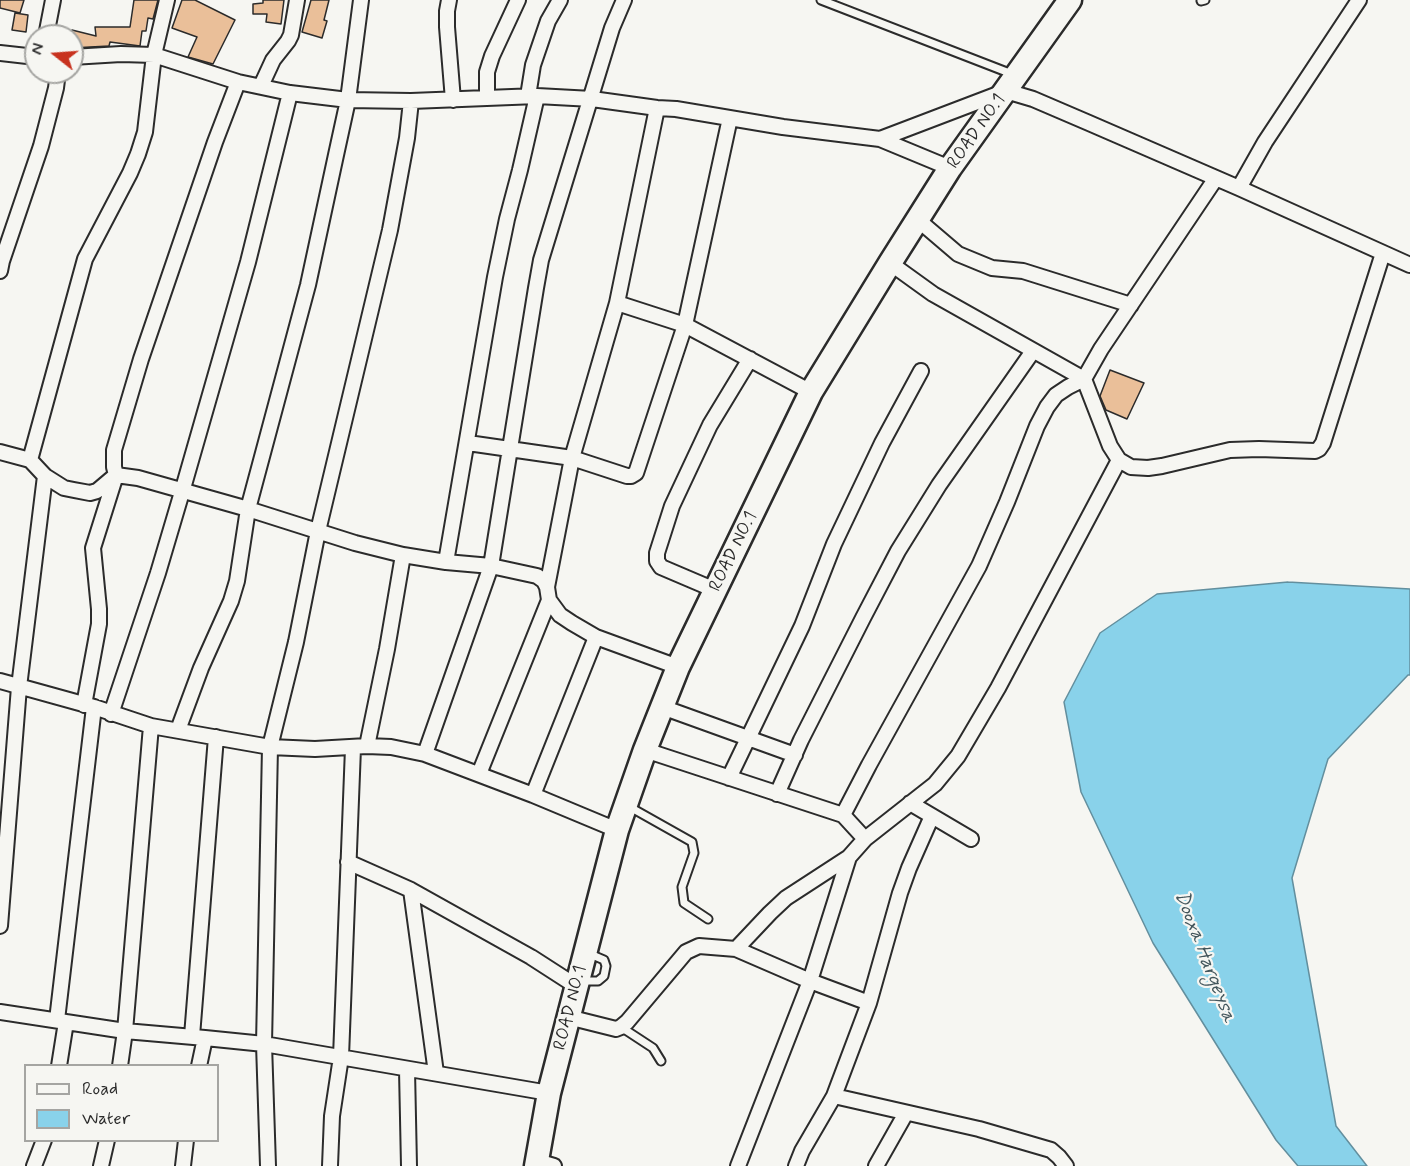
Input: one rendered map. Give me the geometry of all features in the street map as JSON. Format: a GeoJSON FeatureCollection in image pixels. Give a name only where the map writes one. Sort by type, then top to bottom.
{"type":"FeatureCollection","features":[{"type":"Feature","properties":{"kind":"highway","name":"ROAD NO.1"},"geometry":{"type":"LineString","coordinates":[[542,1164],[549,1093],[616,830],[678,668],[811,392],[950,168],[1070,0]]}},
{"type":"Feature","properties":{"kind":"street"},"geometry":{"type":"LineString","coordinates":[[48,24],[53,0]]}},
{"type":"Feature","properties":{"kind":"street"},"geometry":{"type":"LineString","coordinates":[[30,460],[85,259],[130,173],[145,132],[153,55],[167,0]]}},
{"type":"Feature","properties":{"kind":"street"},"geometry":{"type":"LineString","coordinates":[[261,86],[273,60],[291,35],[297,0]]}},
{"type":"Feature","properties":{"kind":"street"},"geometry":{"type":"LineString","coordinates":[[178,730],[201,668],[231,601],[241,561],[248,509],[308,285],[348,100],[361,0]]}},
{"type":"Feature","properties":{"kind":"street"},"geometry":{"type":"LineString","coordinates":[[449,0],[447,27],[453,100]]}},
{"type":"Feature","properties":{"kind":"street"},"geometry":{"type":"LineString","coordinates":[[486,98],[492,56],[518,0]]}},
{"type":"Feature","properties":{"kind":"street"},"geometry":{"type":"LineString","coordinates":[[446,562],[495,278],[520,170],[533,96],[533,65],[548,21],[560,0]]}},
{"type":"Feature","properties":{"kind":"street"},"geometry":{"type":"LineString","coordinates":[[425,754],[491,566],[541,260],[612,28],[624,0]]}},
{"type":"Feature","properties":{"kind":"street"},"geometry":{"type":"LineString","coordinates":[[1239,188],[1265,142],[1359,0]]}},
{"type":"Feature","properties":{"kind":"street"},"geometry":{"type":"LineString","coordinates":[[0,53],[24,56]]}},
{"type":"Feature","properties":{"kind":"street"},"geometry":{"type":"LineString","coordinates":[[84,56],[153,55],[238,82],[290,93],[348,100],[411,101],[533,96],[592,99],[676,109],[783,127],[880,139],[950,168]]}},
{"type":"Feature","properties":{"kind":"street"},"geometry":{"type":"LineString","coordinates":[[59,1064],[89,706],[99,624],[93,548],[116,475],[114,450],[141,359],[215,142],[238,82]]}},
{"type":"Feature","properties":{"kind":"street"},"geometry":{"type":"LineString","coordinates":[[880,139],[1011,83],[1042,103],[1410,265]]}},
{"type":"Feature","properties":{"kind":"street"},"geometry":{"type":"LineString","coordinates":[[0,271],[41,146],[56,84]]}},
{"type":"Feature","properties":{"kind":"street"},"geometry":{"type":"LineString","coordinates":[[111,714],[158,573],[182,492],[248,262],[290,93]]}},
{"type":"Feature","properties":{"kind":"street"},"geometry":{"type":"LineString","coordinates":[[268,1166],[264,1044],[270,747],[296,642],[318,531],[390,230],[407,138],[411,101]]}},
{"type":"Feature","properties":{"kind":"street"},"geometry":{"type":"LineString","coordinates":[[479,774],[548,593],[572,458],[617,303],[657,108]]}},
{"type":"Feature","properties":{"kind":"street"},"geometry":{"type":"LineString","coordinates":[[468,443],[572,458],[627,476],[636,473],[685,325],[730,118]]}},
{"type":"Feature","properties":{"kind":"street"},"geometry":{"type":"LineString","coordinates":[[843,815],[979,566],[1047,407],[1056,395],[1084,379],[1101,349],[1216,178]]}},
{"type":"Feature","properties":{"kind":"street"},"geometry":{"type":"LineString","coordinates":[[917,219],[958,254],[992,268],[1023,271],[1131,305]]}},
{"type":"Feature","properties":{"kind":"street"},"geometry":{"type":"LineString","coordinates":[[890,263],[933,294],[1084,379],[1110,446],[1119,460],[1131,467],[1148,468],[1230,450],[1315,451],[1319,449],[1323,443],[1383,254]]}},
{"type":"Feature","properties":{"kind":"street"},"geometry":{"type":"LineString","coordinates":[[617,303],[685,325],[811,392]]}},
{"type":"Feature","properties":{"kind":"street"},"geometry":{"type":"LineString","coordinates":[[777,794],[898,551],[939,485],[1033,351]]}},
{"type":"Feature","properties":{"kind":"street"},"geometry":{"type":"LineString","coordinates":[[715,590],[661,567],[657,561],[657,553],[672,506],[705,435],[750,359]]}},
{"type":"Feature","properties":{"kind":"street"},"geometry":{"type":"LineString","coordinates":[[729,778],[802,626],[834,544],[882,443],[921,370]]}},
{"type":"Feature","properties":{"kind":"street"},"geometry":{"type":"LineString","coordinates":[[0,452],[30,460],[45,476],[64,488],[90,493],[97,491],[116,475],[138,478],[248,509],[355,543],[403,555],[491,566],[537,576],[544,582],[560,615],[572,623],[596,637],[678,668]]}},
{"type":"Feature","properties":{"kind":"street"},"geometry":{"type":"LineString","coordinates":[[736,949],[786,898],[849,856],[865,839],[935,783],[958,756],[998,688],[1119,460]]}},
{"type":"Feature","properties":{"kind":"street"},"geometry":{"type":"LineString","coordinates":[[0,926],[19,687],[45,476]]}},
{"type":"Feature","properties":{"kind":"street"},"geometry":{"type":"LineString","coordinates":[[330,1166],[332,1116],[341,1057],[348,862],[360,747],[387,649],[403,555]]}},
{"type":"Feature","properties":{"kind":"street"},"geometry":{"type":"LineString","coordinates":[[533,795],[596,637]]}},
{"type":"Feature","properties":{"kind":"street"},"geometry":{"type":"LineString","coordinates":[[0,681],[151,726],[270,747],[315,749],[391,747],[425,754],[533,795],[616,830]]}},
{"type":"Feature","properties":{"kind":"street"},"geometry":{"type":"LineString","coordinates":[[662,706],[795,754]]}},
{"type":"Feature","properties":{"kind":"street"},"geometry":{"type":"LineString","coordinates":[[120,1064],[125,1031],[151,726]]}},
{"type":"Feature","properties":{"kind":"street"},"geometry":{"type":"LineString","coordinates":[[199,1064],[198,1037],[216,737]]}},
{"type":"Feature","properties":{"kind":"street"},"geometry":{"type":"LineString","coordinates":[[645,750],[843,815],[865,839]]}},
{"type":"Feature","properties":{"kind":"street"},"geometry":{"type":"LineString","coordinates":[[910,803],[972,840]]}},
{"type":"Feature","properties":{"kind":"street"},"geometry":{"type":"LineString","coordinates":[[796,1166],[802,1151],[834,1096],[869,1003],[900,892],[932,816]]}},
{"type":"Feature","properties":{"kind":"street"},"geometry":{"type":"LineString","coordinates":[[738,1166],[810,981],[849,856]]}},
{"type":"Feature","properties":{"kind":"street"},"geometry":{"type":"LineString","coordinates":[[348,862],[411,890],[577,984]]}},
{"type":"Feature","properties":{"kind":"street"},"geometry":{"type":"LineString","coordinates":[[411,890],[436,1073]]}},
{"type":"Feature","properties":{"kind":"street"},"geometry":{"type":"LineString","coordinates":[[568,1017],[616,1029],[621,1027],[686,952],[699,946],[736,949],[810,981],[869,1003]]}},
{"type":"Feature","properties":{"kind":"street"},"geometry":{"type":"LineString","coordinates":[[0,1012],[125,1031],[264,1044],[549,1093]]}},
{"type":"Feature","properties":{"kind":"street"},"geometry":{"type":"LineString","coordinates":[[407,1070],[409,1166]]}},
{"type":"Feature","properties":{"kind":"street"},"geometry":{"type":"LineString","coordinates":[[834,1096],[979,1129],[1051,1150],[1066,1166]]}},
{"type":"Feature","properties":{"kind":"street"},"geometry":{"type":"LineString","coordinates":[[876,1166],[906,1113]]}},
{"type":"Feature","properties":{"kind":"street"},"geometry":{"type":"LineString","coordinates":[[34,1166],[43,1142]]}},
{"type":"Feature","properties":{"kind":"street"},"geometry":{"type":"LineString","coordinates":[[103,1164],[107,1142]]}},
{"type":"Feature","properties":{"kind":"street"},"geometry":{"type":"LineString","coordinates":[[183,1166],[186,1142]]}},
{"type":"Feature","properties":{"kind":"lane"},"geometry":{"type":"LineString","coordinates":[[821,0],[837,3],[1011,83]]}},
{"type":"Feature","properties":{"kind":"lane"},"geometry":{"type":"LineString","coordinates":[[626,805],[692,842],[694,853],[682,887],[684,903],[708,919]]}},
{"type":"Feature","properties":{"kind":"lane"},"geometry":{"type":"LineString","coordinates":[[621,1027],[653,1048],[661,1061]]}},
{"type":"Feature","properties":{"kind":"water","name":"Dooxa Hargeysa"},"geometry":{"type":"Polygon","coordinates":[[[1288,582],[1410,589],[1410,675],[1328,759],[1292,878],[1336,1126],[1367,1166],[1298,1166],[1276,1140],[1153,943],[1081,792],[1064,702],[1100,633],[1157,594],[1288,582]]]}},
{"type":"Feature","properties":{"kind":"building"},"geometry":{"type":"Polygon","coordinates":[[[0,0],[24,0],[20,13],[0,8],[0,0]]]}},
{"type":"Feature","properties":{"kind":"building"},"geometry":{"type":"Polygon","coordinates":[[[134,0],[158,0],[153,19],[148,18],[146,31],[142,31],[140,46],[110,42],[109,46],[84,47],[84,33],[96,36],[95,27],[130,27],[134,0]]]}},
{"type":"Feature","properties":{"kind":"building"},"geometry":{"type":"Polygon","coordinates":[[[182,0],[195,0],[235,20],[213,64],[188,57],[197,37],[172,28],[182,0]]]}},
{"type":"Feature","properties":{"kind":"building"},"geometry":{"type":"Polygon","coordinates":[[[263,0],[284,0],[281,24],[266,22],[267,14],[253,14],[253,4],[263,3],[263,0]]]}},
{"type":"Feature","properties":{"kind":"building"},"geometry":{"type":"Polygon","coordinates":[[[311,0],[329,0],[324,20],[327,21],[322,38],[302,32],[311,0]]]}},
{"type":"Feature","properties":{"kind":"building"},"geometry":{"type":"Polygon","coordinates":[[[15,13],[28,15],[24,32],[12,30],[15,13]]]}},
{"type":"Feature","properties":{"kind":"building"},"geometry":{"type":"Polygon","coordinates":[[[1110,370],[1144,383],[1127,419],[1106,410],[1100,396],[1110,370]]]}}]}
